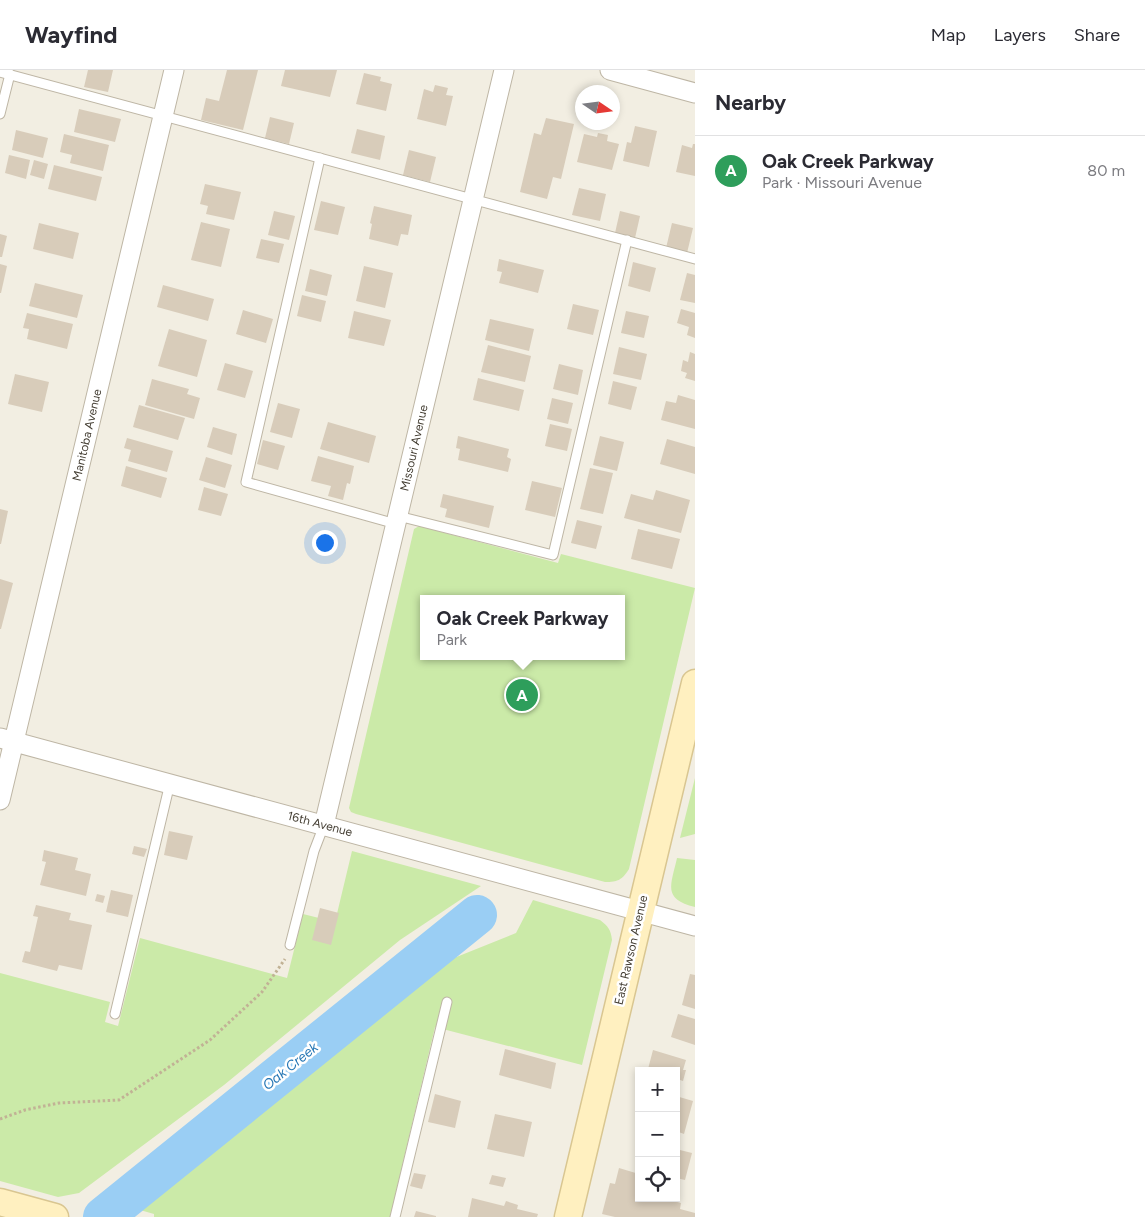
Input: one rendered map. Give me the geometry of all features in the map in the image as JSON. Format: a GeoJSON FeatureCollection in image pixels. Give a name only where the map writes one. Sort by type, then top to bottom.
{"type":"FeatureCollection","features":[{"type":"Feature","properties":{"kind":"main road","name":"East Rawson Avenue"},"geometry":{"type":"LineString","coordinates":[[568,1217],[695,683]]}},
{"type":"Feature","properties":{"kind":"main road"},"geometry":{"type":"LineString","coordinates":[[0,1202],[47,1215]]}},
{"type":"Feature","properties":{"kind":"street","name":"Manitoba Avenue"},"geometry":{"type":"LineString","coordinates":[[0,800],[7,739],[174,70]]}},
{"type":"Feature","properties":{"kind":"street","name":"Missouri Avenue"},"geometry":{"type":"LineString","coordinates":[[324,825],[504,70]]}},
{"type":"Feature","properties":{"kind":"street"},"geometry":{"type":"LineString","coordinates":[[610,70],[695,93]]}},
{"type":"Feature","properties":{"kind":"street","name":"16th Avenue"},"geometry":{"type":"LineString","coordinates":[[7,739],[640,913],[695,926]]}},
{"type":"Feature","properties":{"kind":"lane"},"geometry":{"type":"LineString","coordinates":[[0,72],[695,259]]}},
{"type":"Feature","properties":{"kind":"lane"},"geometry":{"type":"LineString","coordinates":[[0,114],[10,74]]}},
{"type":"Feature","properties":{"kind":"lane"},"geometry":{"type":"LineString","coordinates":[[320,158],[246,482],[397,520],[553,555],[627,240]]}},
{"type":"Feature","properties":{"kind":"lane"},"geometry":{"type":"LineString","coordinates":[[115,1014],[170,783]]}},
{"type":"Feature","properties":{"kind":"lane"},"geometry":{"type":"LineString","coordinates":[[290,945],[314,851],[324,825]]}},
{"type":"Feature","properties":{"kind":"lane"},"geometry":{"type":"LineString","coordinates":[[395,1217],[447,1002]]}},
{"type":"Feature","properties":{"kind":"path"},"geometry":{"type":"LineString","coordinates":[[0,1119],[25,1110],[59,1102],[119,1100],[210,1040],[262,992],[282,966],[290,945]]}},
{"type":"Feature","properties":{"kind":"green space"},"geometry":{"type":"Polygon","coordinates":[[[419,526],[558,563],[561,554],[695,588],[629,869],[619,880],[605,882],[356,814],[351,812],[349,808],[414,529],[419,526]]]}},
{"type":"Feature","properties":{"kind":"green space"},"geometry":{"type":"Polygon","coordinates":[[[695,778],[695,834],[680,838],[695,778]]]}},
{"type":"Feature","properties":{"kind":"green space"},"geometry":{"type":"Polygon","coordinates":[[[352,851],[481,886],[400,940],[224,1085],[79,1193],[58,1197],[0,1181],[0,973],[110,1002],[105,1022],[118,1026],[140,938],[287,978],[303,914],[335,922],[352,851]]]}},
{"type":"Feature","properties":{"kind":"green space"},"geometry":{"type":"Polygon","coordinates":[[[677,858],[695,860],[695,907],[677,900],[671,890],[677,858]]]}},
{"type":"Feature","properties":{"kind":"green space"},"geometry":{"type":"Polygon","coordinates":[[[533,900],[600,920],[607,926],[611,934],[612,940],[582,1065],[435,1027],[390,1217],[154,1217],[154,1214],[126,1206],[429,968],[516,933],[533,900]]]}},
{"type":"Feature","properties":{"kind":"building"},"geometry":{"type":"Polygon","coordinates":[[[88,70],[113,70],[108,92],[84,87],[88,70]]]}},
{"type":"Feature","properties":{"kind":"building"},"geometry":{"type":"Polygon","coordinates":[[[227,70],[258,70],[243,130],[201,120],[206,98],[219,101],[227,70]]]}},
{"type":"Feature","properties":{"kind":"building"},"geometry":{"type":"Polygon","coordinates":[[[285,70],[337,70],[330,97],[281,86],[285,70]]]}},
{"type":"Feature","properties":{"kind":"building"},"geometry":{"type":"Polygon","coordinates":[[[364,73],[381,77],[380,81],[392,84],[386,111],[356,104],[364,73]]]}},
{"type":"Feature","properties":{"kind":"building"},"geometry":{"type":"Polygon","coordinates":[[[435,85],[448,88],[446,95],[453,96],[446,126],[417,119],[424,89],[433,92],[435,85]]]}},
{"type":"Feature","properties":{"kind":"building"},"geometry":{"type":"Polygon","coordinates":[[[79,109],[121,119],[115,142],[74,132],[79,109]]]}},
{"type":"Feature","properties":{"kind":"building"},"geometry":{"type":"Polygon","coordinates":[[[270,117],[294,123],[289,144],[265,138],[270,117]]]}},
{"type":"Feature","properties":{"kind":"building"},"geometry":{"type":"Polygon","coordinates":[[[546,118],[574,124],[561,179],[553,177],[547,199],[520,192],[534,133],[541,135],[546,118]]]}},
{"type":"Feature","properties":{"kind":"building"},"geometry":{"type":"Polygon","coordinates":[[[635,126],[657,131],[649,167],[623,161],[627,142],[631,143],[635,126]]]}},
{"type":"Feature","properties":{"kind":"building"},"geometry":{"type":"Polygon","coordinates":[[[357,129],[385,136],[380,160],[351,153],[357,129]]]}},
{"type":"Feature","properties":{"kind":"building"},"geometry":{"type":"Polygon","coordinates":[[[16,130],[48,138],[43,158],[12,150],[16,130]]]}},
{"type":"Feature","properties":{"kind":"building"},"geometry":{"type":"Polygon","coordinates":[[[598,133],[608,135],[607,141],[619,144],[612,170],[577,162],[584,134],[597,137],[598,133]]]}},
{"type":"Feature","properties":{"kind":"building"},"geometry":{"type":"Polygon","coordinates":[[[64,134],[109,145],[103,171],[70,163],[72,155],[60,152],[64,134]]]}},
{"type":"Feature","properties":{"kind":"building"},"geometry":{"type":"Polygon","coordinates":[[[693,144],[695,144],[695,176],[676,172],[682,145],[692,148],[693,144]]]}},
{"type":"Feature","properties":{"kind":"building"},"geometry":{"type":"Polygon","coordinates":[[[409,150],[436,157],[430,182],[403,175],[409,150]]]}},
{"type":"Feature","properties":{"kind":"building"},"geometry":{"type":"Polygon","coordinates":[[[9,155],[30,160],[26,179],[5,173],[9,155]]]}},
{"type":"Feature","properties":{"kind":"building"},"geometry":{"type":"Polygon","coordinates":[[[34,160],[48,164],[44,179],[30,175],[34,160]]]}},
{"type":"Feature","properties":{"kind":"building"},"geometry":{"type":"Polygon","coordinates":[[[54,165],[102,177],[96,201],[48,189],[54,165]]]}},
{"type":"Feature","properties":{"kind":"building"},"geometry":{"type":"Polygon","coordinates":[[[205,184],[241,192],[234,220],[206,214],[208,206],[200,204],[205,184]]]}},
{"type":"Feature","properties":{"kind":"building"},"geometry":{"type":"Polygon","coordinates":[[[579,188],[606,194],[600,221],[572,215],[579,188]]]}},
{"type":"Feature","properties":{"kind":"building"},"geometry":{"type":"Polygon","coordinates":[[[321,201],[345,207],[338,235],[314,230],[321,201]]]}},
{"type":"Feature","properties":{"kind":"building"},"geometry":{"type":"Polygon","coordinates":[[[374,206],[412,215],[408,235],[401,234],[398,246],[369,239],[374,206]]]}},
{"type":"Feature","properties":{"kind":"building"},"geometry":{"type":"Polygon","coordinates":[[[274,211],[295,216],[289,240],[268,235],[274,211]]]}},
{"type":"Feature","properties":{"kind":"building"},"geometry":{"type":"Polygon","coordinates":[[[620,211],[640,216],[635,238],[615,233],[620,211]]]}},
{"type":"Feature","properties":{"kind":"building"},"geometry":{"type":"Polygon","coordinates":[[[201,222],[230,229],[221,267],[191,260],[201,222]]]}},
{"type":"Feature","properties":{"kind":"building"},"geometry":{"type":"Polygon","coordinates":[[[39,223],[79,233],[73,259],[33,249],[39,223]]]}},
{"type":"Feature","properties":{"kind":"building"},"geometry":{"type":"Polygon","coordinates":[[[672,223],[693,228],[687,253],[666,248],[672,223]]]}},
{"type":"Feature","properties":{"kind":"building"},"geometry":{"type":"Polygon","coordinates":[[[0,234],[7,236],[2,257],[0,257],[0,234]]]}},
{"type":"Feature","properties":{"kind":"building"},"geometry":{"type":"Polygon","coordinates":[[[261,239],[284,244],[279,263],[256,258],[261,239]]]}},
{"type":"Feature","properties":{"kind":"building"},"geometry":{"type":"Polygon","coordinates":[[[499,259],[544,270],[538,293],[499,283],[502,272],[497,271],[499,259]]]}},
{"type":"Feature","properties":{"kind":"building"},"geometry":{"type":"Polygon","coordinates":[[[633,262],[656,268],[650,292],[628,286],[633,262]]]}},
{"type":"Feature","properties":{"kind":"building"},"geometry":{"type":"Polygon","coordinates":[[[0,264],[7,266],[1,293],[0,293],[0,264]]]}},
{"type":"Feature","properties":{"kind":"building"},"geometry":{"type":"Polygon","coordinates":[[[364,266],[393,273],[385,308],[356,301],[364,266]]]}},
{"type":"Feature","properties":{"kind":"building"},"geometry":{"type":"Polygon","coordinates":[[[310,269],[332,275],[327,296],[305,291],[310,269]]]}},
{"type":"Feature","properties":{"kind":"building"},"geometry":{"type":"Polygon","coordinates":[[[687,273],[695,275],[695,303],[680,300],[687,273]]]}},
{"type":"Feature","properties":{"kind":"building"},"geometry":{"type":"Polygon","coordinates":[[[35,283],[83,295],[77,318],[29,306],[35,283]]]}},
{"type":"Feature","properties":{"kind":"building"},"geometry":{"type":"Polygon","coordinates":[[[163,285],[214,299],[208,321],[157,307],[163,285]]]}},
{"type":"Feature","properties":{"kind":"building"},"geometry":{"type":"Polygon","coordinates":[[[302,295],[326,301],[321,322],[297,316],[302,295]]]}},
{"type":"Feature","properties":{"kind":"building"},"geometry":{"type":"Polygon","coordinates":[[[573,304],[599,310],[593,335],[567,329],[573,304]]]}},
{"type":"Feature","properties":{"kind":"building"},"geometry":{"type":"Polygon","coordinates":[[[681,309],[695,313],[695,338],[687,335],[689,327],[677,323],[681,309]]]}},
{"type":"Feature","properties":{"kind":"building"},"geometry":{"type":"Polygon","coordinates":[[[243,310],[273,319],[266,343],[236,334],[243,310]]]}},
{"type":"Feature","properties":{"kind":"building"},"geometry":{"type":"Polygon","coordinates":[[[354,311],[391,320],[384,346],[348,338],[354,311]]]}},
{"type":"Feature","properties":{"kind":"building"},"geometry":{"type":"Polygon","coordinates":[[[626,311],[649,316],[644,338],[621,333],[626,311]]]}},
{"type":"Feature","properties":{"kind":"building"},"geometry":{"type":"Polygon","coordinates":[[[27,313],[73,324],[67,349],[27,339],[29,329],[23,328],[27,313]]]}},
{"type":"Feature","properties":{"kind":"building"},"geometry":{"type":"Polygon","coordinates":[[[490,319],[534,329],[529,351],[485,340],[490,319]]]}},
{"type":"Feature","properties":{"kind":"building"},"geometry":{"type":"Polygon","coordinates":[[[169,329],[207,340],[197,377],[158,366],[169,329]]]}},
{"type":"Feature","properties":{"kind":"building"},"geometry":{"type":"Polygon","coordinates":[[[488,345],[531,356],[525,382],[481,372],[488,345]]]}},
{"type":"Feature","properties":{"kind":"building"},"geometry":{"type":"Polygon","coordinates":[[[619,347],[647,354],[641,380],[613,374],[619,347]]]}},
{"type":"Feature","properties":{"kind":"building"},"geometry":{"type":"Polygon","coordinates":[[[690,352],[695,354],[695,381],[685,378],[687,373],[681,371],[683,360],[688,362],[690,352]]]}},
{"type":"Feature","properties":{"kind":"building"},"geometry":{"type":"Polygon","coordinates":[[[225,363],[253,371],[245,398],[217,390],[225,363]]]}},
{"type":"Feature","properties":{"kind":"building"},"geometry":{"type":"Polygon","coordinates":[[[559,364],[583,370],[578,395],[553,389],[559,364]]]}},
{"type":"Feature","properties":{"kind":"building"},"geometry":{"type":"Polygon","coordinates":[[[15,374],[49,382],[42,412],[8,404],[15,374]]]}},
{"type":"Feature","properties":{"kind":"building"},"geometry":{"type":"Polygon","coordinates":[[[478,378],[524,390],[519,411],[473,400],[478,378]]]}},
{"type":"Feature","properties":{"kind":"building"},"geometry":{"type":"Polygon","coordinates":[[[152,379],[189,389],[187,394],[200,398],[194,419],[145,405],[152,379]]]}},
{"type":"Feature","properties":{"kind":"building"},"geometry":{"type":"Polygon","coordinates":[[[613,381],[637,387],[631,410],[608,404],[613,381]]]}},
{"type":"Feature","properties":{"kind":"building"},"geometry":{"type":"Polygon","coordinates":[[[678,395],[695,400],[695,429],[661,420],[666,401],[676,403],[678,395]]]}},
{"type":"Feature","properties":{"kind":"building"},"geometry":{"type":"Polygon","coordinates":[[[552,398],[573,403],[568,424],[547,419],[552,398]]]}},
{"type":"Feature","properties":{"kind":"building"},"geometry":{"type":"Polygon","coordinates":[[[278,403],[300,409],[292,438],[270,432],[278,403]]]}},
{"type":"Feature","properties":{"kind":"building"},"geometry":{"type":"Polygon","coordinates":[[[139,405],[185,418],[178,440],[133,427],[139,405]]]}},
{"type":"Feature","properties":{"kind":"building"},"geometry":{"type":"Polygon","coordinates":[[[328,422],[376,436],[369,463],[320,449],[328,422]]]}},
{"type":"Feature","properties":{"kind":"building"},"geometry":{"type":"Polygon","coordinates":[[[550,424],[572,429],[567,451],[545,446],[550,424]]]}},
{"type":"Feature","properties":{"kind":"building"},"geometry":{"type":"Polygon","coordinates":[[[213,427],[237,434],[232,455],[207,447],[213,427]]]}},
{"type":"Feature","properties":{"kind":"building"},"geometry":{"type":"Polygon","coordinates":[[[458,436],[509,449],[507,457],[511,459],[508,472],[458,460],[460,449],[456,448],[458,436]]]}},
{"type":"Feature","properties":{"kind":"building"},"geometry":{"type":"Polygon","coordinates":[[[600,436],[624,442],[617,471],[593,465],[600,436]]]}},
{"type":"Feature","properties":{"kind":"building"},"geometry":{"type":"Polygon","coordinates":[[[127,438],[173,451],[167,472],[128,461],[131,450],[124,448],[127,438]]]}},
{"type":"Feature","properties":{"kind":"building"},"geometry":{"type":"Polygon","coordinates":[[[667,439],[695,447],[695,474],[660,464],[667,439]]]}},
{"type":"Feature","properties":{"kind":"building"},"geometry":{"type":"Polygon","coordinates":[[[263,440],[285,446],[278,470],[257,464],[263,440]]]}},
{"type":"Feature","properties":{"kind":"building"},"geometry":{"type":"Polygon","coordinates":[[[318,456],[354,466],[350,484],[347,483],[343,500],[328,496],[331,486],[311,481],[318,456]]]}},
{"type":"Feature","properties":{"kind":"building"},"geometry":{"type":"Polygon","coordinates":[[[206,457],[232,465],[225,488],[199,480],[206,457]]]}},
{"type":"Feature","properties":{"kind":"building"},"geometry":{"type":"Polygon","coordinates":[[[126,466],[167,478],[161,498],[121,486],[126,466]]]}},
{"type":"Feature","properties":{"kind":"building"},"geometry":{"type":"Polygon","coordinates":[[[590,468],[613,473],[603,514],[580,509],[590,468]]]}},
{"type":"Feature","properties":{"kind":"building"},"geometry":{"type":"Polygon","coordinates":[[[532,481],[562,488],[555,517],[525,510],[532,481]]]}},
{"type":"Feature","properties":{"kind":"building"},"geometry":{"type":"Polygon","coordinates":[[[204,487],[228,494],[221,516],[198,510],[204,487]]]}},
{"type":"Feature","properties":{"kind":"building"},"geometry":{"type":"Polygon","coordinates":[[[656,490],[690,500],[681,533],[624,518],[631,494],[653,500],[656,490]]]}},
{"type":"Feature","properties":{"kind":"building"},"geometry":{"type":"Polygon","coordinates":[[[443,494],[494,506],[489,528],[445,517],[447,509],[440,507],[443,494]]]}},
{"type":"Feature","properties":{"kind":"building"},"geometry":{"type":"Polygon","coordinates":[[[0,509],[8,511],[1,544],[0,544],[0,509]]]}},
{"type":"Feature","properties":{"kind":"building"},"geometry":{"type":"Polygon","coordinates":[[[577,520],[602,526],[596,549],[571,543],[577,520]]]}},
{"type":"Feature","properties":{"kind":"building"},"geometry":{"type":"Polygon","coordinates":[[[638,529],[680,539],[672,569],[631,559],[638,529]]]}},
{"type":"Feature","properties":{"kind":"building"},"geometry":{"type":"Polygon","coordinates":[[[0,579],[13,583],[1,629],[0,629],[0,579]]]}},
{"type":"Feature","properties":{"kind":"building"},"geometry":{"type":"Polygon","coordinates":[[[169,831],[193,836],[187,860],[164,855],[169,831]]]}},
{"type":"Feature","properties":{"kind":"building"},"geometry":{"type":"Polygon","coordinates":[[[134,846],[147,849],[144,857],[132,854],[134,846]]]}},
{"type":"Feature","properties":{"kind":"building"},"geometry":{"type":"Polygon","coordinates":[[[44,850],[78,858],[75,870],[91,874],[86,896],[40,885],[46,862],[42,861],[44,850]]]}},
{"type":"Feature","properties":{"kind":"building"},"geometry":{"type":"Polygon","coordinates":[[[111,890],[133,895],[128,917],[106,912],[111,890]]]}},
{"type":"Feature","properties":{"kind":"building"},"geometry":{"type":"Polygon","coordinates":[[[97,894],[105,896],[103,903],[95,901],[97,894]]]}},
{"type":"Feature","properties":{"kind":"building"},"geometry":{"type":"Polygon","coordinates":[[[36,905],[71,913],[69,920],[92,925],[82,970],[59,965],[57,971],[22,962],[25,951],[30,952],[38,917],[33,916],[36,905]]]}},
{"type":"Feature","properties":{"kind":"building"},"geometry":{"type":"Polygon","coordinates":[[[320,908],[339,913],[331,945],[312,940],[320,908]]]}},
{"type":"Feature","properties":{"kind":"building"},"geometry":{"type":"Polygon","coordinates":[[[690,974],[695,975],[695,1009],[682,1005],[690,974]]]}},
{"type":"Feature","properties":{"kind":"building"},"geometry":{"type":"Polygon","coordinates":[[[678,1014],[695,1019],[695,1045],[671,1037],[678,1014]]]}},
{"type":"Feature","properties":{"kind":"building"},"geometry":{"type":"Polygon","coordinates":[[[505,1049],[556,1063],[551,1089],[499,1075],[505,1049]]]}},
{"type":"Feature","properties":{"kind":"building"},"geometry":{"type":"Polygon","coordinates":[[[653,1050],[686,1060],[683,1070],[686,1070],[683,1081],[680,1080],[680,1067],[649,1067],[653,1050]]]}},
{"type":"Feature","properties":{"kind":"building"},"geometry":{"type":"Polygon","coordinates":[[[435,1094],[461,1101],[455,1128],[428,1122],[435,1094]]]}},
{"type":"Feature","properties":{"kind":"building"},"geometry":{"type":"Polygon","coordinates":[[[680,1097],[693,1101],[684,1134],[680,1132],[680,1097]]]}},
{"type":"Feature","properties":{"kind":"building"},"geometry":{"type":"Polygon","coordinates":[[[495,1114],[532,1122],[524,1157],[487,1149],[495,1114]]]}},
{"type":"Feature","properties":{"kind":"building"},"geometry":{"type":"Polygon","coordinates":[[[680,1150],[692,1153],[685,1180],[680,1179],[680,1150]]]}},
{"type":"Feature","properties":{"kind":"building"},"geometry":{"type":"Polygon","coordinates":[[[619,1168],[635,1173],[635,1202],[677,1202],[681,1203],[680,1209],[695,1213],[695,1217],[615,1217],[602,1214],[610,1183],[615,1184],[619,1168]]]}},
{"type":"Feature","properties":{"kind":"building"},"geometry":{"type":"Polygon","coordinates":[[[414,1173],[426,1175],[422,1189],[410,1186],[414,1173]]]}},
{"type":"Feature","properties":{"kind":"building"},"geometry":{"type":"Polygon","coordinates":[[[492,1175],[506,1178],[503,1187],[489,1184],[492,1175]]]}},
{"type":"Feature","properties":{"kind":"building"},"geometry":{"type":"Polygon","coordinates":[[[472,1198],[504,1206],[506,1201],[518,1205],[517,1209],[538,1214],[537,1217],[468,1217],[472,1198]]]}},
{"type":"Feature","properties":{"kind":"building"},"geometry":{"type":"Polygon","coordinates":[[[416,1211],[436,1216],[436,1217],[414,1217],[416,1211]]]}},
{"type":"Feature","properties":{"kind":"waterway","name":"Oak Creek"},"geometry":{"type":"LineString","coordinates":[[103,1217],[477,915]]}},
{"type":"Feature","properties":{"kind":"place","name":"Oak Creek Parkway"},"geometry":{"type":"Point","coordinates":[522,695]}}]}
